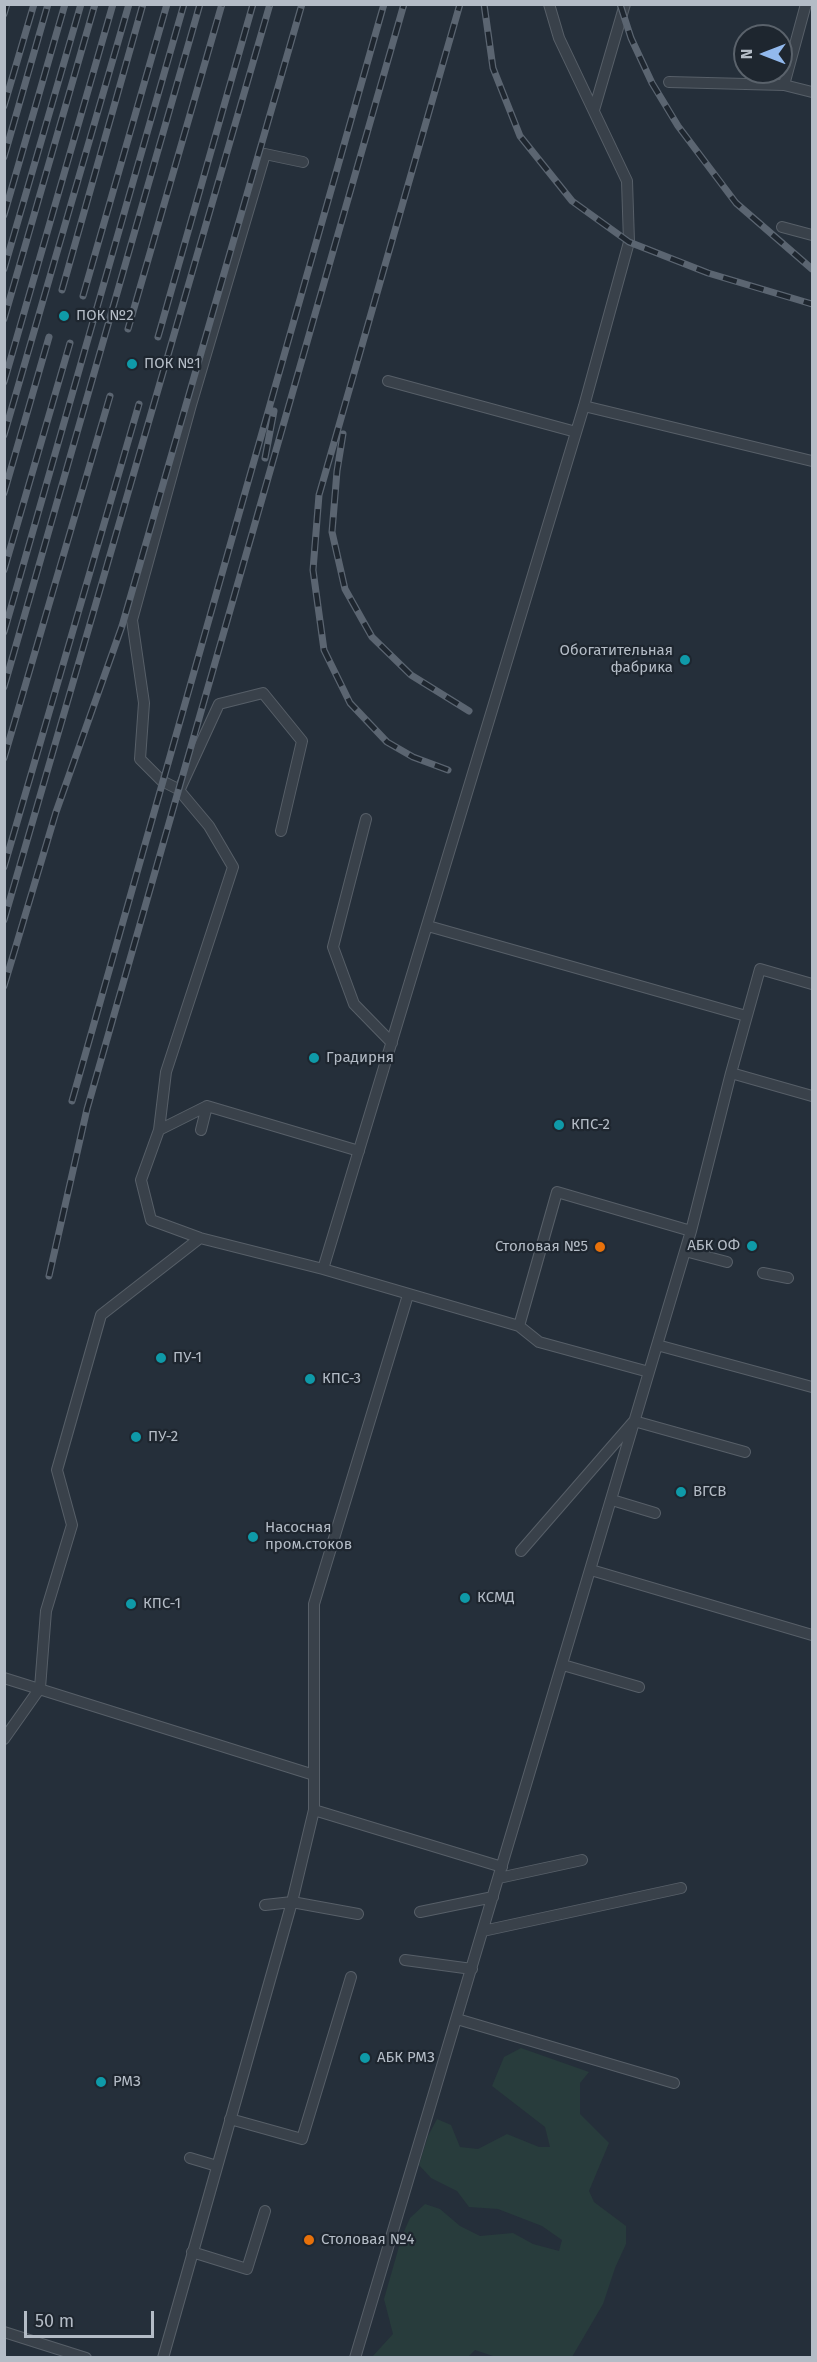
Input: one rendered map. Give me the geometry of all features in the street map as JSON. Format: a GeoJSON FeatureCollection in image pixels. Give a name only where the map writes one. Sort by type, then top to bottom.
{"type":"FeatureCollection","features":[{"type":"Feature","properties":{"kind":"lane"},"geometry":{"type":"LineString","coordinates":[[323,1269],[584,406],[629,242],[627,181],[559,38],[549,4]]}},
{"type":"Feature","properties":{"kind":"lane"},"geometry":{"type":"LineString","coordinates":[[594,110],[625,4]]}},
{"type":"Feature","properties":{"kind":"lane"},"geometry":{"type":"LineString","coordinates":[[784,85],[806,4]]}},
{"type":"Feature","properties":{"kind":"lane"},"geometry":{"type":"LineString","coordinates":[[669,82],[784,85],[813,92]]}},
{"type":"Feature","properties":{"kind":"lane"},"geometry":{"type":"LineString","coordinates":[[303,162],[265,154],[191,405],[132,620],[144,703],[141,759],[162,781],[179,792],[209,826],[233,867],[166,1072],[159,1130],[141,1180],[151,1220],[200,1238],[323,1269],[519,1326],[540,1342],[649,1372]]}},
{"type":"Feature","properties":{"kind":"lane"},"geometry":{"type":"LineString","coordinates":[[782,227],[813,235]]}},
{"type":"Feature","properties":{"kind":"lane"},"geometry":{"type":"LineString","coordinates":[[388,381],[576,432]]}},
{"type":"Feature","properties":{"kind":"lane"},"geometry":{"type":"LineString","coordinates":[[584,406],[813,461]]}},
{"type":"Feature","properties":{"kind":"lane"},"geometry":{"type":"LineString","coordinates":[[179,792],[219,704],[263,693],[302,741],[281,831]]}},
{"type":"Feature","properties":{"kind":"lane"},"geometry":{"type":"LineString","coordinates":[[366,819],[333,947],[354,1004],[392,1043]]}},
{"type":"Feature","properties":{"kind":"lane"},"geometry":{"type":"LineString","coordinates":[[428,926],[746,1016]]}},
{"type":"Feature","properties":{"kind":"lane"},"geometry":{"type":"LineString","coordinates":[[355,2358],[691,1231],[731,1072],[760,969],[813,984]]}},
{"type":"Feature","properties":{"kind":"lane"},"geometry":{"type":"LineString","coordinates":[[731,1072],[813,1096]]}},
{"type":"Feature","properties":{"kind":"lane"},"geometry":{"type":"LineString","coordinates":[[159,1130],[207,1106],[359,1151]]}},
{"type":"Feature","properties":{"kind":"lane"},"geometry":{"type":"LineString","coordinates":[[201,1130],[207,1106]]}},
{"type":"Feature","properties":{"kind":"lane"},"geometry":{"type":"LineString","coordinates":[[519,1326],[557,1192],[691,1231]]}},
{"type":"Feature","properties":{"kind":"lane"},"geometry":{"type":"LineString","coordinates":[[4,1739],[40,1688],[46,1611],[72,1525],[57,1470],[101,1314],[200,1238]]}},
{"type":"Feature","properties":{"kind":"lane"},"geometry":{"type":"LineString","coordinates":[[685,1251],[728,1263]]}},
{"type":"Feature","properties":{"kind":"lane"},"geometry":{"type":"LineString","coordinates":[[763,1273],[788,1278]]}},
{"type":"Feature","properties":{"kind":"lane"},"geometry":{"type":"LineString","coordinates":[[163,2358],[292,1902],[314,1810],[314,1605],[408,1294]]}},
{"type":"Feature","properties":{"kind":"lane"},"geometry":{"type":"LineString","coordinates":[[657,1345],[813,1387]]}},
{"type":"Feature","properties":{"kind":"lane"},"geometry":{"type":"LineString","coordinates":[[634,1421],[745,1452]]}},
{"type":"Feature","properties":{"kind":"lane"},"geometry":{"type":"LineString","coordinates":[[521,1551],[634,1421]]}},
{"type":"Feature","properties":{"kind":"lane"},"geometry":{"type":"LineString","coordinates":[[612,1500],[655,1513]]}},
{"type":"Feature","properties":{"kind":"lane"},"geometry":{"type":"LineString","coordinates":[[591,1570],[813,1635]]}},
{"type":"Feature","properties":{"kind":"lane"},"geometry":{"type":"LineString","coordinates":[[562,1665],[639,1687]]}},
{"type":"Feature","properties":{"kind":"lane"},"geometry":{"type":"LineString","coordinates":[[4,1678],[314,1775]]}},
{"type":"Feature","properties":{"kind":"lane"},"geometry":{"type":"LineString","coordinates":[[314,1810],[500,1873],[582,1860]]}},
{"type":"Feature","properties":{"kind":"lane"},"geometry":{"type":"LineString","coordinates":[[483,1931],[681,1888]]}},
{"type":"Feature","properties":{"kind":"lane"},"geometry":{"type":"LineString","coordinates":[[420,1912],[493,1897]]}},
{"type":"Feature","properties":{"kind":"lane"},"geometry":{"type":"LineString","coordinates":[[265,1905],[292,1902],[358,1914]]}},
{"type":"Feature","properties":{"kind":"lane"},"geometry":{"type":"LineString","coordinates":[[405,1959],[472,1969]]}},
{"type":"Feature","properties":{"kind":"lane"},"geometry":{"type":"LineString","coordinates":[[230,2119],[303,2139],[351,1977]]}},
{"type":"Feature","properties":{"kind":"lane"},"geometry":{"type":"LineString","coordinates":[[457,2019],[674,2083]]}},
{"type":"Feature","properties":{"kind":"lane"},"geometry":{"type":"LineString","coordinates":[[190,2158],[217,2166]]}},
{"type":"Feature","properties":{"kind":"lane"},"geometry":{"type":"LineString","coordinates":[[192,2252],[247,2270],[265,2211]]}},
{"type":"Feature","properties":{"kind":"lane"},"geometry":{"type":"LineString","coordinates":[[4,2332],[86,2358]]}},
{"type":"Feature","properties":{"kind":"green space"},"geometry":{"type":"Polygon","coordinates":[[[521,2048],[589,2072],[580,2083],[580,2114],[609,2143],[589,2191],[594,2202],[626,2226],[626,2244],[603,2304],[572,2357],[496,2357],[475,2350],[468,2357],[372,2357],[393,2334],[384,2299],[402,2236],[410,2218],[425,2204],[440,2209],[460,2226],[480,2236],[513,2233],[533,2244],[559,2251],[562,2240],[542,2226],[498,2209],[469,2207],[457,2191],[431,2178],[419,2165],[428,2136],[437,2119],[451,2125],[460,2147],[478,2149],[507,2134],[539,2147],[550,2147],[545,2127],[492,2086],[504,2057],[521,2048]]]}},
{"type":"Feature","properties":{"kind":"railway"},"geometry":{"type":"LineString","coordinates":[[4,14],[7,4]]}},
{"type":"Feature","properties":{"kind":"railway"},"geometry":{"type":"LineString","coordinates":[[4,106],[34,4]]}},
{"type":"Feature","properties":{"kind":"railway"},"geometry":{"type":"LineString","coordinates":[[4,157],[48,4]]}},
{"type":"Feature","properties":{"kind":"railway"},"geometry":{"type":"LineString","coordinates":[[4,215],[65,4]]}},
{"type":"Feature","properties":{"kind":"railway"},"geometry":{"type":"LineString","coordinates":[[4,269],[81,4]]}},
{"type":"Feature","properties":{"kind":"railway"},"geometry":{"type":"LineString","coordinates":[[4,319],[95,4]]}},
{"type":"Feature","properties":{"kind":"railway"},"geometry":{"type":"LineString","coordinates":[[4,382],[113,4]]}},
{"type":"Feature","properties":{"kind":"railway"},"geometry":{"type":"LineString","coordinates":[[4,435],[129,4]]}},
{"type":"Feature","properties":{"kind":"railway"},"geometry":{"type":"LineString","coordinates":[[62,290],[143,4]]}},
{"type":"Feature","properties":{"kind":"railway"},"geometry":{"type":"LineString","coordinates":[[83,296],[167,4]]}},
{"type":"Feature","properties":{"kind":"railway"},"geometry":{"type":"LineString","coordinates":[[4,632],[184,4]]}},
{"type":"Feature","properties":{"kind":"railway"},"geometry":{"type":"LineString","coordinates":[[4,687],[200,4]]}},
{"type":"Feature","properties":{"kind":"railway"},"geometry":{"type":"LineString","coordinates":[[128,329],[222,4]]}},
{"type":"Feature","properties":{"kind":"railway"},"geometry":{"type":"LineString","coordinates":[[158,337],[253,4]]}},
{"type":"Feature","properties":{"kind":"railway"},"geometry":{"type":"LineString","coordinates":[[4,920],[270,4]]}},
{"type":"Feature","properties":{"kind":"railway"},"geometry":{"type":"LineString","coordinates":[[4,986],[56,812],[122,626],[302,4]]}},
{"type":"Feature","properties":{"kind":"railway"},"geometry":{"type":"LineString","coordinates":[[72,1101],[384,4]]}},
{"type":"Feature","properties":{"kind":"railway"},"geometry":{"type":"LineString","coordinates":[[49,1276],[87,1109],[404,4]]}},
{"type":"Feature","properties":{"kind":"railway"},"geometry":{"type":"LineString","coordinates":[[448,770],[413,757],[387,742],[350,703],[324,650],[313,570],[319,495],[460,4]]}},
{"type":"Feature","properties":{"kind":"railway"},"geometry":{"type":"LineString","coordinates":[[484,4],[493,68],[520,136],[572,201],[629,242],[708,273],[812,304]]}},
{"type":"Feature","properties":{"kind":"railway"},"geometry":{"type":"LineString","coordinates":[[620,4],[631,38],[652,83],[678,126],[736,203],[812,269]]}},
{"type":"Feature","properties":{"kind":"railway"},"geometry":{"type":"LineString","coordinates":[[4,493],[49,337]]}},
{"type":"Feature","properties":{"kind":"railway"},"geometry":{"type":"LineString","coordinates":[[4,570],[70,343]]}},
{"type":"Feature","properties":{"kind":"railway"},"geometry":{"type":"LineString","coordinates":[[4,758],[110,396]]}},
{"type":"Feature","properties":{"kind":"railway"},"geometry":{"type":"LineString","coordinates":[[4,867],[139,404]]}},
{"type":"Feature","properties":{"kind":"railway"},"geometry":{"type":"LineString","coordinates":[[265,458],[274,411]]}},
{"type":"Feature","properties":{"kind":"railway"},"geometry":{"type":"LineString","coordinates":[[343,434],[337,471],[332,532],[345,589],[372,637],[411,675],[469,711]]}},
{"type":"Feature","properties":{"kind":"place","name":"ПОК №2"},"geometry":{"type":"Point","coordinates":[64,316]}},
{"type":"Feature","properties":{"kind":"place","name":"ПОК №1"},"geometry":{"type":"Point","coordinates":[132,364]}},
{"type":"Feature","properties":{"kind":"place","name":"Обогатительная фабрика"},"geometry":{"type":"Point","coordinates":[685,660]}},
{"type":"Feature","properties":{"kind":"place","name":"Градирня"},"geometry":{"type":"Point","coordinates":[314,1058]}},
{"type":"Feature","properties":{"kind":"place","name":"КПС-2"},"geometry":{"type":"Point","coordinates":[559,1125]}},
{"type":"Feature","properties":{"kind":"place","name":"АБК ОФ"},"geometry":{"type":"Point","coordinates":[752,1246]}},
{"type":"Feature","properties":{"kind":"place","name":"Столовая №5"},"geometry":{"type":"Point","coordinates":[600,1247]}},
{"type":"Feature","properties":{"kind":"place","name":"ПУ-1"},"geometry":{"type":"Point","coordinates":[161,1358]}},
{"type":"Feature","properties":{"kind":"place","name":"КПС-3"},"geometry":{"type":"Point","coordinates":[310,1379]}},
{"type":"Feature","properties":{"kind":"place","name":"ПУ-2"},"geometry":{"type":"Point","coordinates":[136,1437]}},
{"type":"Feature","properties":{"kind":"place","name":"ВГСВ"},"geometry":{"type":"Point","coordinates":[681,1492]}},
{"type":"Feature","properties":{"kind":"place","name":"Насосная пром.стоков"},"geometry":{"type":"Point","coordinates":[253,1537]}},
{"type":"Feature","properties":{"kind":"place","name":"КСМД"},"geometry":{"type":"Point","coordinates":[465,1598]}},
{"type":"Feature","properties":{"kind":"place","name":"КПС-1"},"geometry":{"type":"Point","coordinates":[131,1604]}},
{"type":"Feature","properties":{"kind":"place","name":"АБК РМЗ"},"geometry":{"type":"Point","coordinates":[365,2058]}},
{"type":"Feature","properties":{"kind":"place","name":"РМЗ"},"geometry":{"type":"Point","coordinates":[101,2082]}},
{"type":"Feature","properties":{"kind":"place","name":"Столовая №4"},"geometry":{"type":"Point","coordinates":[309,2240]}}]}
